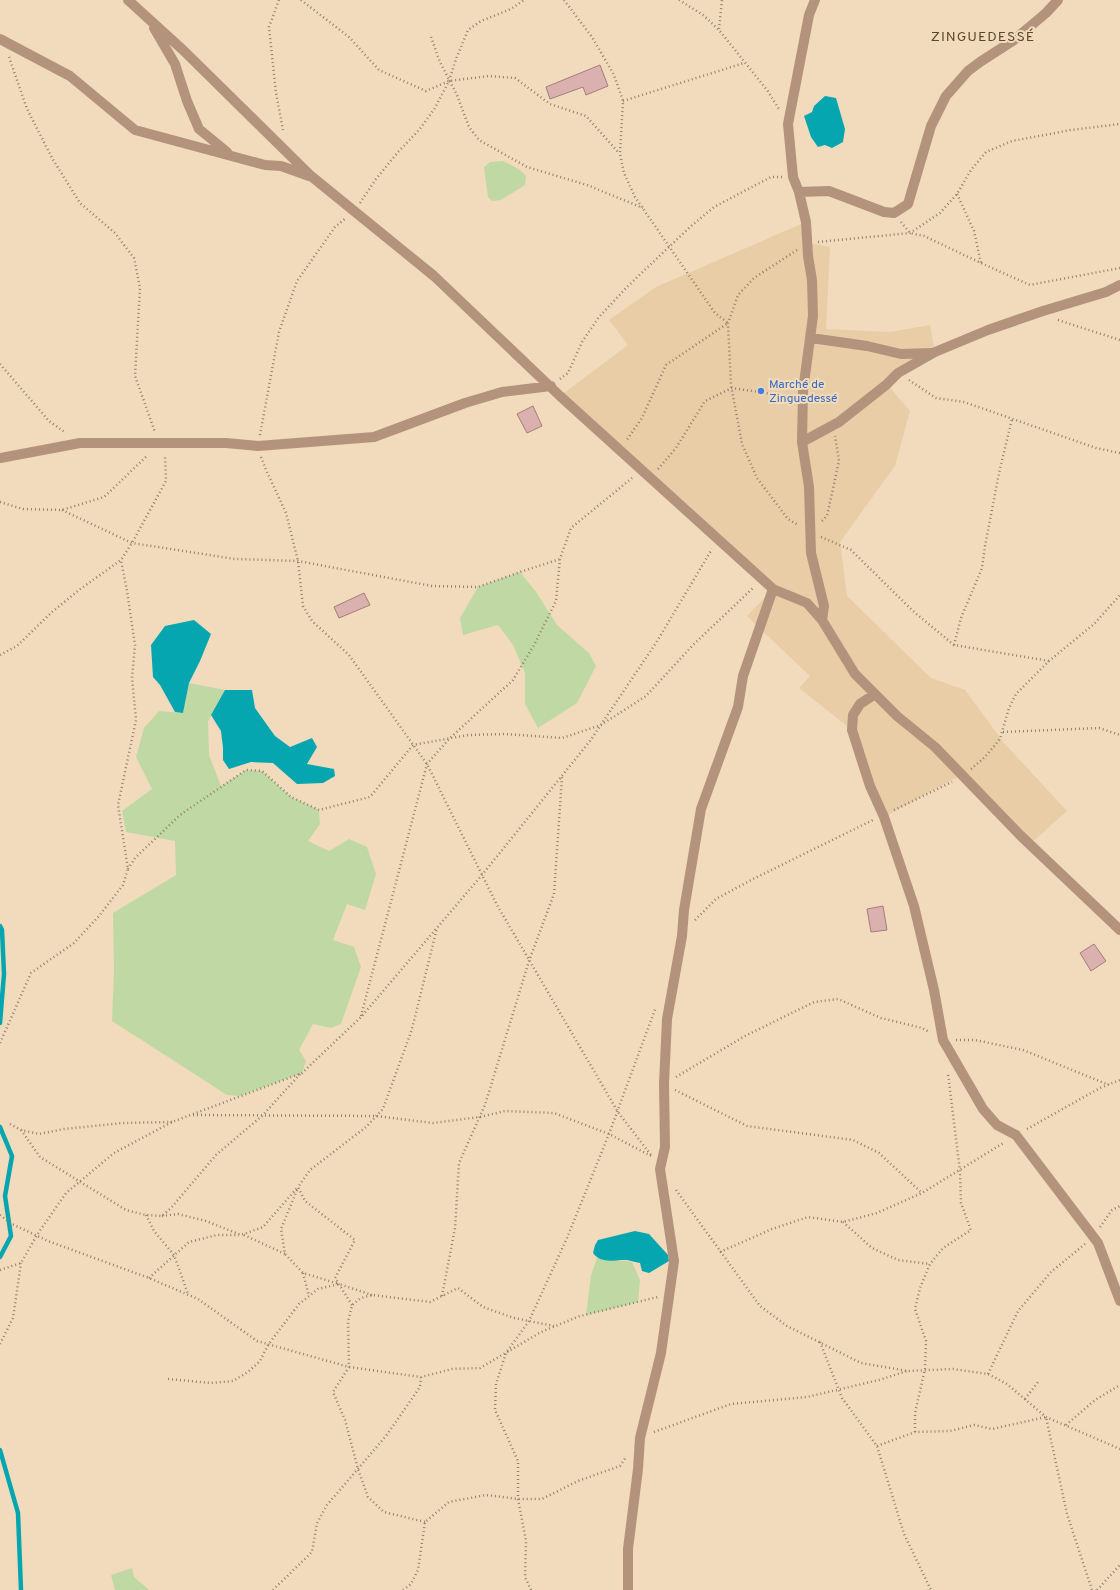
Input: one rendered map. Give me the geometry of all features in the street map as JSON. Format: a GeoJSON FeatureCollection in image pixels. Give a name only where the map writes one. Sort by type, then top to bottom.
{"type":"FeatureCollection","features":[{"type":"Feature","properties":{"kind":"street"},"geometry":{"type":"LineString","coordinates":[[128,0],[183,50],[311,176],[434,276],[620,450],[773,590],[807,604],[822,620],[855,674],[897,716],[935,747],[1021,836],[1120,930]]}},
{"type":"Feature","properties":{"kind":"street"},"geometry":{"type":"LineString","coordinates":[[815,0],[809,15],[788,124],[793,177],[799,192],[806,222],[812,280],[813,316],[802,398],[802,442],[809,487],[809,531],[811,553],[824,606],[822,620]]}},
{"type":"Feature","properties":{"kind":"street"},"geometry":{"type":"LineString","coordinates":[[799,192],[829,191],[884,212],[894,213],[908,204],[931,126],[946,96],[968,71],[1014,40],[1046,13],[1058,0]]}},
{"type":"Feature","properties":{"kind":"street"},"geometry":{"type":"LineString","coordinates":[[149,19],[175,64],[187,101],[199,129],[230,155]]}},
{"type":"Feature","properties":{"kind":"street"},"geometry":{"type":"LineString","coordinates":[[2,40],[70,76],[135,130],[265,165],[281,166],[311,176]]}},
{"type":"Feature","properties":{"kind":"street"},"geometry":{"type":"LineString","coordinates":[[802,442],[833,425],[886,385],[898,373],[935,352],[988,330],[1043,311],[1106,292],[1120,285]]}},
{"type":"Feature","properties":{"kind":"street"},"geometry":{"type":"LineString","coordinates":[[1106,292],[1120,292]]}},
{"type":"Feature","properties":{"kind":"street"},"geometry":{"type":"LineString","coordinates":[[811,338],[867,346],[901,354],[935,352]]}},
{"type":"Feature","properties":{"kind":"street"},"geometry":{"type":"LineString","coordinates":[[0,458],[80,443],[226,443],[258,446],[374,437],[465,403],[502,392],[551,386]]}},
{"type":"Feature","properties":{"kind":"street"},"geometry":{"type":"LineString","coordinates":[[628,1590],[628,1549],[638,1469],[640,1438],[661,1353],[674,1260],[660,1169],[665,1147],[664,1084],[667,1018],[682,936],[684,910],[700,809],[738,707],[743,676],[773,590]]}},
{"type":"Feature","properties":{"kind":"street"},"geometry":{"type":"LineString","coordinates":[[875,694],[860,704],[853,714],[852,730],[870,786],[884,817],[914,906],[934,990],[943,1040],[983,1109],[997,1125],[1016,1135],[1094,1237],[1098,1243],[1120,1302]]}},
{"type":"Feature","properties":{"kind":"path"},"geometry":{"type":"LineString","coordinates":[[279,0],[269,27],[276,92],[287,152]]}},
{"type":"Feature","properties":{"kind":"path"},"geometry":{"type":"LineString","coordinates":[[301,0],[349,37],[379,70],[426,91],[449,81],[489,76],[515,78],[550,104],[586,116],[620,154]]}},
{"type":"Feature","properties":{"kind":"path"},"geometry":{"type":"LineString","coordinates":[[191,1114],[263,1116],[376,1116],[433,1123],[480,1117],[505,1111],[554,1113],[609,1134],[653,1157],[618,1112],[529,961],[497,905],[427,764],[349,655],[312,621],[303,606],[298,561],[286,513],[266,472],[258,446],[279,332],[297,281],[335,227],[354,212],[376,179],[398,152],[419,130],[435,108],[449,81],[468,30],[481,21],[511,9],[524,0]]}},
{"type":"Feature","properties":{"kind":"path"},"geometry":{"type":"LineString","coordinates":[[564,0],[592,37],[614,74],[624,101],[620,154],[624,174],[635,197],[715,313],[728,323]]}},
{"type":"Feature","properties":{"kind":"path"},"geometry":{"type":"LineString","coordinates":[[679,0],[703,15],[719,30],[766,90],[788,124]]}},
{"type":"Feature","properties":{"kind":"path"},"geometry":{"type":"LineString","coordinates":[[719,30],[722,0]]}},
{"type":"Feature","properties":{"kind":"path"},"geometry":{"type":"LineString","coordinates":[[431,37],[440,62],[457,95],[469,127],[478,140],[527,167],[588,185],[643,209]]}},
{"type":"Feature","properties":{"kind":"path"},"geometry":{"type":"LineString","coordinates":[[0,655],[17,646],[52,612],[78,590],[121,560],[132,544],[166,481],[166,457],[134,376],[140,288],[134,258],[115,233],[80,203],[52,158],[27,109],[2,40]]}},
{"type":"Feature","properties":{"kind":"path"},"geometry":{"type":"LineString","coordinates":[[624,101],[744,63]]}},
{"type":"Feature","properties":{"kind":"path"},"geometry":{"type":"LineString","coordinates":[[910,233],[940,213],[957,194],[971,170],[986,152],[1012,141],[1071,130],[1120,124]]}},
{"type":"Feature","properties":{"kind":"path"},"geometry":{"type":"LineString","coordinates":[[551,386],[568,373],[582,342],[599,317],[628,286],[670,248],[690,227],[714,207],[771,177],[793,177]]}},
{"type":"Feature","properties":{"kind":"path"},"geometry":{"type":"LineString","coordinates":[[957,194],[974,231],[981,263]]}},
{"type":"Feature","properties":{"kind":"path"},"geometry":{"type":"LineString","coordinates":[[1049,661],[954,645],[914,612],[851,550],[809,531],[788,519],[757,478],[742,444],[732,388],[728,323],[738,295],[754,278],[807,243],[910,233],[924,236],[1030,285],[1120,268]]}},
{"type":"Feature","properties":{"kind":"path"},"geometry":{"type":"LineString","coordinates":[[1043,311],[1058,320],[1120,340]]}},
{"type":"Feature","properties":{"kind":"path"},"geometry":{"type":"LineString","coordinates":[[620,450],[642,418],[666,365],[728,323]]}},
{"type":"Feature","properties":{"kind":"path"},"geometry":{"type":"LineString","coordinates":[[0,364],[49,421],[80,443]]}},
{"type":"Feature","properties":{"kind":"path"},"geometry":{"type":"LineString","coordinates":[[898,373],[936,398],[964,402],[1096,448],[1120,453]]}},
{"type":"Feature","properties":{"kind":"path"},"geometry":{"type":"LineString","coordinates":[[651,478],[676,448],[705,401],[732,388],[802,398]]}},
{"type":"Feature","properties":{"kind":"path"},"geometry":{"type":"LineString","coordinates":[[954,645],[961,618],[982,568],[999,473],[1012,419]]}},
{"type":"Feature","properties":{"kind":"path"},"geometry":{"type":"LineString","coordinates":[[809,531],[827,516],[839,462],[833,425]]}},
{"type":"Feature","properties":{"kind":"path"},"geometry":{"type":"LineString","coordinates":[[0,502],[23,509],[62,510],[104,497],[161,444]]}},
{"type":"Feature","properties":{"kind":"path"},"geometry":{"type":"LineString","coordinates":[[361,1017],[427,764],[449,739],[513,680],[534,644],[556,601],[560,559],[571,528],[641,469]]}},
{"type":"Feature","properties":{"kind":"path"},"geometry":{"type":"LineString","coordinates":[[62,510],[132,544],[235,560],[298,561],[432,586],[478,587],[560,559]]}},
{"type":"Feature","properties":{"kind":"path"},"geometry":{"type":"LineString","coordinates":[[162,1216],[172,1208],[216,1155],[263,1116],[302,1073],[361,1017],[482,875],[590,741],[656,642],[718,539]]}},
{"type":"Feature","properties":{"kind":"path"},"geometry":{"type":"LineString","coordinates":[[121,560],[135,645],[132,678],[136,720],[118,805],[128,870]]}},
{"type":"Feature","properties":{"kind":"path"},"geometry":{"type":"LineString","coordinates":[[0,1043],[31,973],[74,943],[99,916],[122,885],[135,858],[180,815],[246,770],[262,771],[291,797],[319,810],[370,797],[413,745],[468,735],[505,734],[562,738],[601,725],[646,696],[693,645],[762,580]]}},
{"type":"Feature","properties":{"kind":"path"},"geometry":{"type":"LineString","coordinates":[[969,771],[985,757],[1000,739],[1009,708],[1016,694],[1049,661],[1094,624],[1120,594]]}},
{"type":"Feature","properties":{"kind":"path"},"geometry":{"type":"LineString","coordinates":[[1003,732],[1099,728],[1120,735]]}},
{"type":"Feature","properties":{"kind":"path"},"geometry":{"type":"LineString","coordinates":[[442,1296],[456,1228],[459,1163],[485,1105],[529,961],[554,894],[562,776]]}},
{"type":"Feature","properties":{"kind":"path"},"geometry":{"type":"LineString","coordinates":[[887,813],[957,780]]}},
{"type":"Feature","properties":{"kind":"path"},"geometry":{"type":"LineString","coordinates":[[682,936],[716,899],[874,819]]}},
{"type":"Feature","properties":{"kind":"path"},"geometry":{"type":"LineString","coordinates":[[21,1130],[40,1157],[126,1210],[146,1215],[162,1216],[178,1214],[206,1221],[241,1235],[263,1227],[298,1187],[310,1170],[366,1127],[383,1109],[412,1029],[438,927]]}},
{"type":"Feature","properties":{"kind":"path"},"geometry":{"type":"LineString","coordinates":[[664,1084],[745,1036],[814,1002],[838,999],[881,1018],[922,1028],[943,1040],[975,1040],[1023,1050],[1109,1085]]}},
{"type":"Feature","properties":{"kind":"path"},"geometry":{"type":"LineString","coordinates":[[531,1590],[525,1577],[526,1541],[518,1499],[518,1461],[495,1410],[496,1384],[506,1353],[529,1321],[567,1238],[618,1112],[657,1004]]}},
{"type":"Feature","properties":{"kind":"path"},"geometry":{"type":"LineString","coordinates":[[915,1432],[915,1413],[925,1369],[926,1341],[915,1309],[920,1288],[930,1264],[943,1248],[971,1230],[961,1203],[960,1171],[947,1071]]}},
{"type":"Feature","properties":{"kind":"path"},"geometry":{"type":"LineString","coordinates":[[0,1344],[13,1318],[21,1263],[36,1235],[66,1193],[114,1153],[172,1122],[302,1073]]}},
{"type":"Feature","properties":{"kind":"path"},"geometry":{"type":"LineString","coordinates":[[720,1252],[772,1229],[808,1218],[843,1222],[877,1213],[922,1193],[1055,1112],[1120,1080]]}},
{"type":"Feature","properties":{"kind":"path"},"geometry":{"type":"LineString","coordinates":[[664,1084],[747,1126],[853,1140],[879,1153],[922,1193]]}},
{"type":"Feature","properties":{"kind":"path"},"geometry":{"type":"LineString","coordinates":[[10,1124],[21,1130],[39,1134],[64,1129],[123,1123],[172,1122]]}},
{"type":"Feature","properties":{"kind":"path"},"geometry":{"type":"LineString","coordinates":[[285,1254],[281,1229],[298,1187]]}},
{"type":"Feature","properties":{"kind":"path"},"geometry":{"type":"LineString","coordinates":[[298,1187],[305,1201],[355,1240],[335,1278],[352,1305]]}},
{"type":"Feature","properties":{"kind":"path"},"geometry":{"type":"LineString","coordinates":[[674,1188],[760,1306],[787,1326],[820,1341],[861,1363],[908,1371],[925,1369],[953,1369],[988,1374],[1007,1384],[1046,1417],[1120,1449]]}},
{"type":"Feature","properties":{"kind":"path"},"geometry":{"type":"LineString","coordinates":[[988,1374],[1018,1311],[1052,1272],[1094,1237],[1112,1210],[1120,1206]]}},
{"type":"Feature","properties":{"kind":"path"},"geometry":{"type":"LineString","coordinates":[[0,1215],[10,1222],[36,1235],[188,1294],[198,1299],[258,1341],[268,1345],[349,1367],[421,1377],[452,1369],[480,1368],[554,1326],[580,1316],[668,1295]]}},
{"type":"Feature","properties":{"kind":"path"},"geometry":{"type":"LineString","coordinates":[[146,1215],[154,1231],[174,1255],[188,1294]]}},
{"type":"Feature","properties":{"kind":"path"},"geometry":{"type":"LineString","coordinates":[[843,1222],[872,1248],[898,1260],[930,1264]]}},
{"type":"Feature","properties":{"kind":"path"},"geometry":{"type":"LineString","coordinates":[[149,1278],[189,1242],[217,1235],[246,1235],[285,1254],[303,1273],[309,1296]]}},
{"type":"Feature","properties":{"kind":"path"},"geometry":{"type":"LineString","coordinates":[[0,1270],[21,1263]]}},
{"type":"Feature","properties":{"kind":"path"},"geometry":{"type":"LineString","coordinates":[[303,1273],[372,1295],[430,1302],[458,1288],[483,1307],[514,1318],[554,1326]]}},
{"type":"Feature","properties":{"kind":"path"},"geometry":{"type":"LineString","coordinates":[[168,1379],[211,1383],[233,1381],[248,1372],[260,1361],[268,1345],[300,1304],[318,1289],[339,1284]]}},
{"type":"Feature","properties":{"kind":"path"},"geometry":{"type":"LineString","coordinates":[[372,1295],[361,1298],[352,1305],[348,1322],[349,1367],[333,1392],[345,1420],[358,1469],[368,1497],[384,1512],[425,1522]]}},
{"type":"Feature","properties":{"kind":"path"},"geometry":{"type":"LineString","coordinates":[[820,1341],[838,1390],[877,1446],[904,1534],[931,1590]]}},
{"type":"Feature","properties":{"kind":"path"},"geometry":{"type":"LineString","coordinates":[[273,1590],[312,1552],[317,1523],[327,1505],[386,1436],[420,1387],[421,1377]]}},
{"type":"Feature","properties":{"kind":"path"},"geometry":{"type":"LineString","coordinates":[[1025,1399],[1038,1382]]}},
{"type":"Feature","properties":{"kind":"path"},"geometry":{"type":"LineString","coordinates":[[1066,1425],[1095,1400],[1120,1385]]}},
{"type":"Feature","properties":{"kind":"path"},"geometry":{"type":"LineString","coordinates":[[877,1446],[915,1432],[950,1431],[974,1425],[992,1429],[1046,1417]]}},
{"type":"Feature","properties":{"kind":"path"},"geometry":{"type":"LineString","coordinates":[[1046,1417],[1067,1514],[1092,1590]]}},
{"type":"Feature","properties":{"kind":"path"},"geometry":{"type":"LineString","coordinates":[[1097,1590],[1120,1565]]}},
{"type":"Feature","properties":{"kind":"shaded area"},"geometry":{"type":"Polygon","coordinates":[[[806,222],[807,243],[830,247],[826,329],[890,332],[930,325],[935,352],[887,384],[910,411],[895,466],[840,542],[847,596],[931,678],[965,690],[1004,743],[1067,811],[1030,844],[963,774],[884,817],[852,730],[799,688],[810,676],[747,616],[772,590],[560,396],[628,345],[609,320],[656,287],[806,222]]]}},
{"type":"Feature","properties":{"kind":"green space"},"geometry":{"type":"Polygon","coordinates":[[[503,161],[519,169],[526,176],[525,185],[501,200],[492,201],[488,197],[484,167],[490,162],[503,161]]]}},
{"type":"Feature","properties":{"kind":"green space"},"geometry":{"type":"Polygon","coordinates":[[[520,572],[536,592],[557,625],[589,653],[596,666],[577,703],[538,728],[525,704],[525,673],[513,645],[498,625],[463,635],[460,618],[478,587],[520,572]]]}},
{"type":"Feature","properties":{"kind":"green space"},"geometry":{"type":"Polygon","coordinates":[[[189,683],[225,690],[208,721],[209,755],[221,786],[246,770],[262,771],[291,797],[319,810],[320,824],[308,841],[329,851],[349,839],[367,847],[376,874],[365,910],[347,904],[333,940],[354,947],[361,967],[341,1024],[331,1028],[313,1024],[299,1050],[306,1061],[302,1073],[239,1096],[227,1095],[112,1021],[114,970],[113,913],[176,875],[175,841],[126,832],[122,811],[152,789],[136,757],[144,728],[159,711],[183,713],[189,683]]]}},
{"type":"Feature","properties":{"kind":"green space"},"geometry":{"type":"Polygon","coordinates":[[[597,1258],[632,1262],[640,1280],[638,1302],[586,1315],[591,1275],[597,1258]]]}},
{"type":"Feature","properties":{"kind":"green space"},"geometry":{"type":"Polygon","coordinates":[[[132,1568],[134,1577],[149,1590],[115,1590],[111,1575],[132,1568]]]}},
{"type":"Feature","properties":{"kind":"water"},"geometry":{"type":"Polygon","coordinates":[[[825,96],[836,98],[845,129],[843,142],[832,148],[825,145],[818,147],[811,137],[804,116],[812,112],[814,106],[825,96]]]}},
{"type":"Feature","properties":{"kind":"water"},"geometry":{"type":"Polygon","coordinates":[[[194,620],[211,634],[189,683],[183,713],[175,712],[160,685],[153,677],[151,645],[165,626],[194,620]]]}},
{"type":"Feature","properties":{"kind":"water"},"geometry":{"type":"Polygon","coordinates":[[[225,690],[252,690],[255,708],[275,736],[290,747],[312,738],[317,747],[307,764],[334,769],[335,776],[323,783],[297,784],[273,763],[251,762],[229,769],[223,760],[221,731],[211,715],[225,690]]]}},
{"type":"Feature","properties":{"kind":"water"},"geometry":{"type":"Polygon","coordinates":[[[635,1231],[649,1234],[668,1255],[669,1261],[649,1273],[642,1271],[640,1263],[627,1260],[609,1261],[600,1259],[593,1253],[598,1240],[635,1231]]]}},
{"type":"Feature","properties":{"kind":"building"},"geometry":{"type":"Polygon","coordinates":[[[600,65],[608,86],[586,95],[583,87],[550,99],[546,87],[600,65]]]}},
{"type":"Feature","properties":{"kind":"building"},"geometry":{"type":"Polygon","coordinates":[[[533,406],[542,426],[527,433],[517,414],[533,406]]]}},
{"type":"Feature","properties":{"kind":"building"},"geometry":{"type":"Polygon","coordinates":[[[364,593],[370,605],[339,618],[334,607],[364,593]]]}},
{"type":"Feature","properties":{"kind":"building"},"geometry":{"type":"Polygon","coordinates":[[[883,906],[887,930],[871,932],[867,909],[883,906]]]}},
{"type":"Feature","properties":{"kind":"building"},"geometry":{"type":"Polygon","coordinates":[[[1094,944],[1106,961],[1091,971],[1080,953],[1094,944]]]}},
{"type":"Feature","properties":{"kind":"waterway"},"geometry":{"type":"LineString","coordinates":[[0,926],[2,930],[4,974],[0,1023]]}},
{"type":"Feature","properties":{"kind":"waterway"},"geometry":{"type":"LineString","coordinates":[[0,1127],[12,1156],[5,1196],[11,1236],[0,1257]]}},
{"type":"Feature","properties":{"kind":"waterway"},"geometry":{"type":"LineString","coordinates":[[0,1450],[18,1513],[21,1590]]}},
{"type":"Feature","properties":{"kind":"place","name":"Marché de Zinguedessé"},"geometry":{"type":"Point","coordinates":[761,391]}},
{"type":"Feature","properties":{"kind":"district","name":"ZINGUEDESSÉ"},"geometry":{"type":"Point","coordinates":[983,36]}}]}
